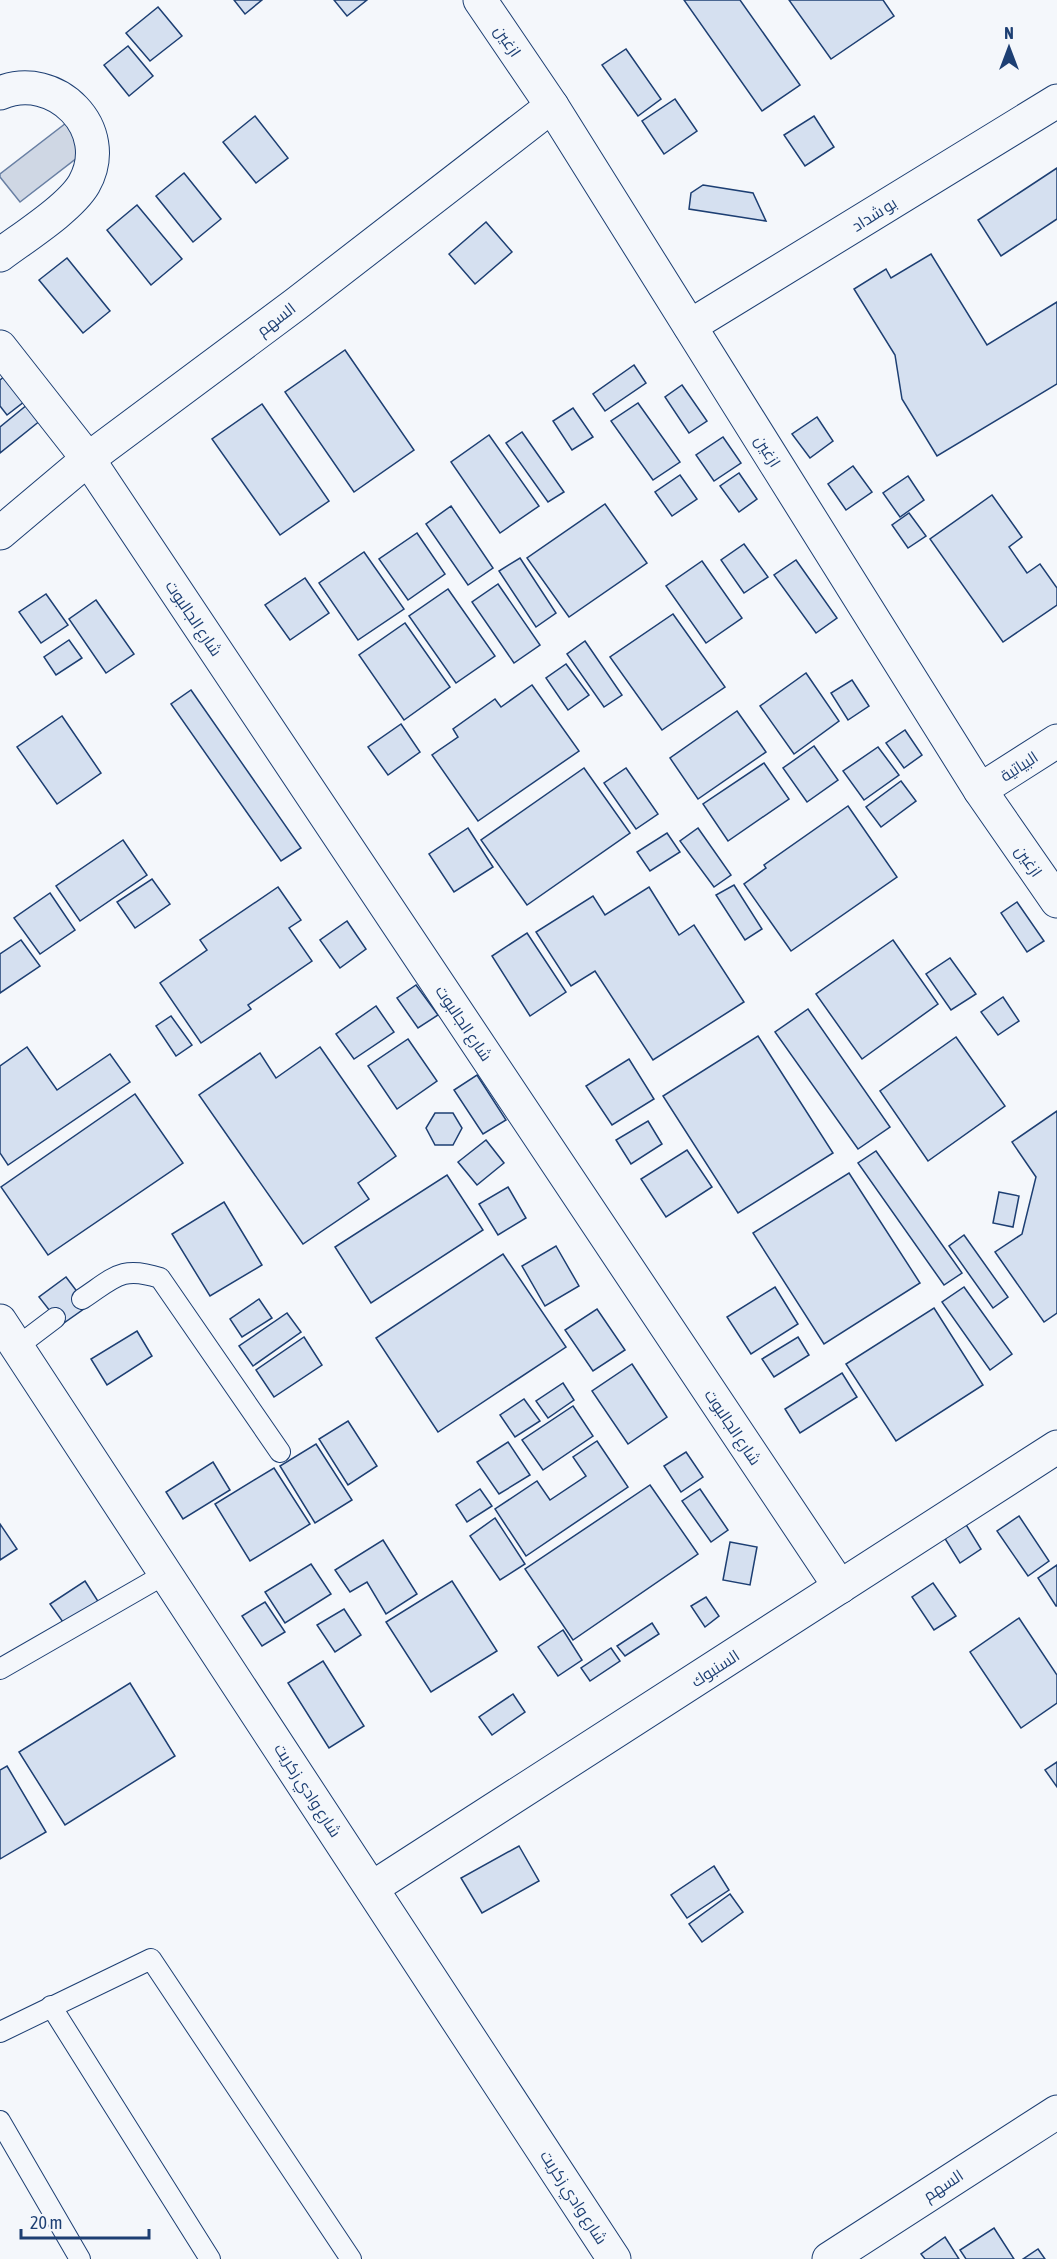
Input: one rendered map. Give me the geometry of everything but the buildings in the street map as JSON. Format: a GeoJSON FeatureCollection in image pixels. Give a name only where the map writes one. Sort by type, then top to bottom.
{"type":"FeatureCollection","features":[{"type":"Feature","properties":{"kind":"street","name":"ازغين"},"geometry":{"type":"LineString","coordinates":[[480,0],[552,106],[980,790],[1057,901]]}},
{"type":"Feature","properties":{"kind":"street"},"geometry":{"type":"LineString","coordinates":[[0,93],[27,87],[46,90],[62,98],[76,111],[87,127],[92,145],[91,164],[86,182],[75,197],[0,255]]}},
{"type":"Feature","properties":{"kind":"street","name":"بو شداد"},"geometry":{"type":"LineString","coordinates":[[690,326],[1057,101]]}},
{"type":"Feature","properties":{"kind":"street","name":"السهم"},"geometry":{"type":"LineString","coordinates":[[0,533],[88,459],[296,304],[552,106]]}},
{"type":"Feature","properties":{"kind":"street","name":"شارع الجالبوت"},"geometry":{"type":"LineString","coordinates":[[0,347],[88,459],[840,1587]]}},
{"type":"Feature","properties":{"kind":"street","name":"البياتية"},"geometry":{"type":"LineString","coordinates":[[980,790],[1057,741]]}},
{"type":"Feature","properties":{"kind":"street","name":"شارع وادي زكريت"},"geometry":{"type":"LineString","coordinates":[[9,1334],[614,2259]]}},
{"type":"Feature","properties":{"kind":"street","name":"السنبوك"},"geometry":{"type":"LineString","coordinates":[[372,1888],[1057,1447]]}},
{"type":"Feature","properties":{"kind":"street","name":"السهم"},"geometry":{"type":"LineString","coordinates":[[829,2259],[1057,2112]]}},
{"type":"Feature","properties":{"kind":"lane"},"geometry":{"type":"LineString","coordinates":[[82,1299],[123,1273],[141,1272],[160,1278],[280,1452]]}},
{"type":"Feature","properties":{"kind":"lane"},"geometry":{"type":"LineString","coordinates":[[9,1334],[55,1318]]}},
{"type":"Feature","properties":{"kind":"lane"},"geometry":{"type":"LineString","coordinates":[[0,1669],[167,1573]]}},
{"type":"Feature","properties":{"kind":"lane"},"geometry":{"type":"LineString","coordinates":[[0,2032],[152,1959],[351,2259]]}},
{"type":"Feature","properties":{"kind":"lane"},"geometry":{"type":"LineString","coordinates":[[51,2006],[210,2259]]}},
{"type":"Feature","properties":{"kind":"lane"},"geometry":{"type":"LineString","coordinates":[[0,2121],[80,2259]]}},
{"type":"Feature","properties":{"kind":"shaded area"},"geometry":{"type":"Polygon","coordinates":[[[70,120],[91,147],[20,202],[0,174],[70,120]]]}}]}
